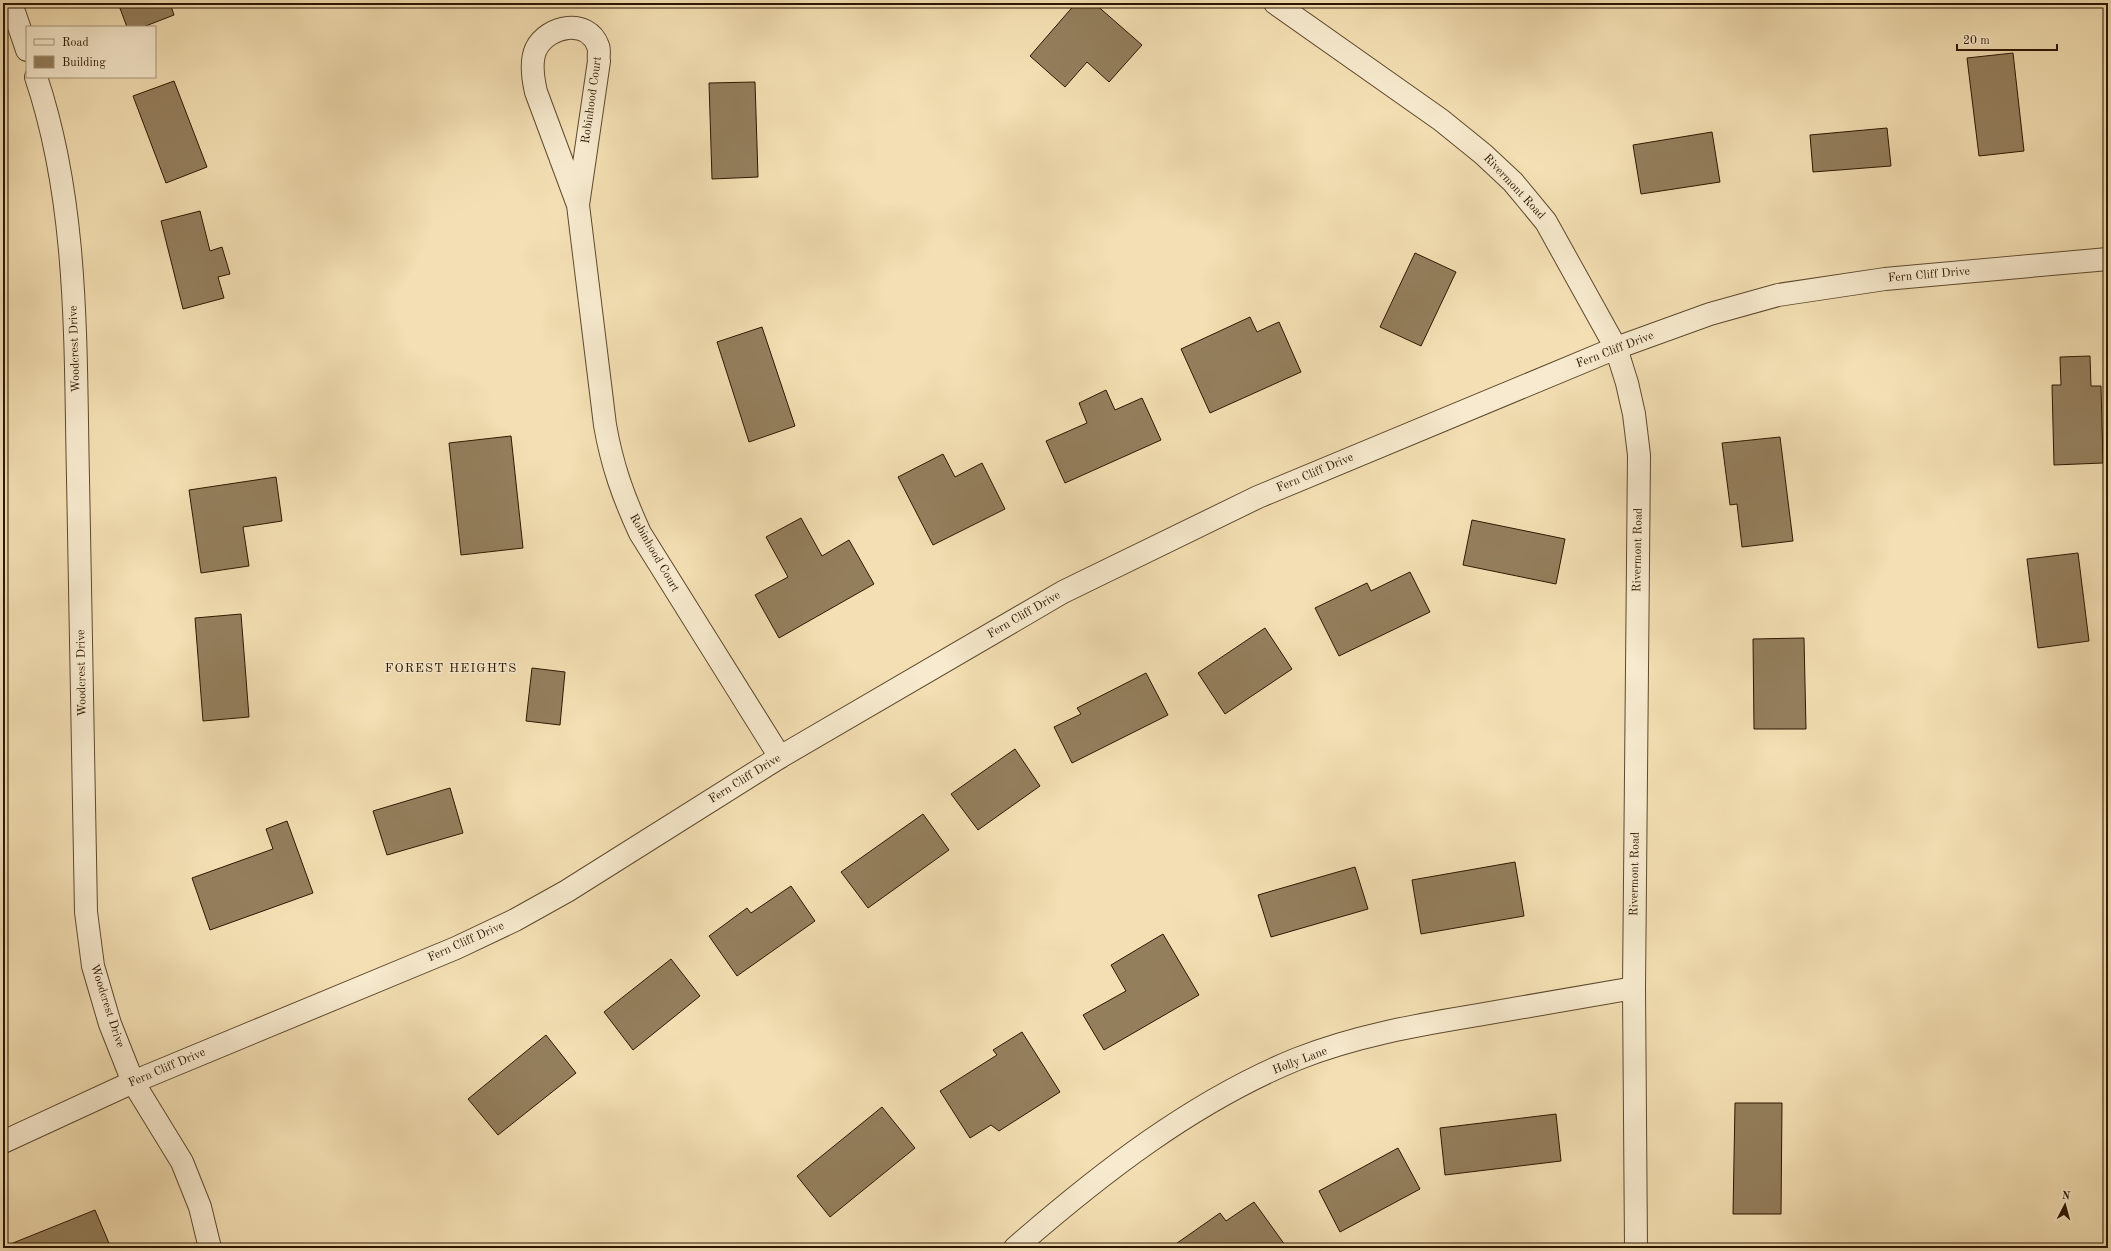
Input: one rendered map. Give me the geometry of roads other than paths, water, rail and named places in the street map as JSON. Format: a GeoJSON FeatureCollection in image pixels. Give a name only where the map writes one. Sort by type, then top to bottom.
{"type":"FeatureCollection","features":[{"type":"Feature","properties":{"kind":"street"},"geometry":{"type":"LineString","coordinates":[[11,3],[26,47]]}},
{"type":"Feature","properties":{"kind":"street","name":"Rivermont Road"},"geometry":{"type":"LineString","coordinates":[[1275,3],[1441,120],[1483,154],[1513,182],[1546,222],[1616,348],[1627,383],[1634,414],[1639,455],[1634,988],[1636,1248]]}},
{"type":"Feature","properties":{"kind":"street","name":"Robinhood Court"},"geometry":{"type":"LineString","coordinates":[[578,205],[599,61],[598,46],[591,35],[579,29],[566,27],[553,31],[542,40],[536,50],[533,76],[536,92],[578,205],[605,425],[611,460],[623,497],[640,533],[780,757]]}},
{"type":"Feature","properties":{"kind":"street","name":"Woodcrest Drive"},"geometry":{"type":"LineString","coordinates":[[36,78],[57,153],[66,212],[75,337],[86,912],[93,966],[110,1024],[133,1082],[182,1162],[200,1207],[210,1248]]}},
{"type":"Feature","properties":{"kind":"street","name":"Fern Cliff Drive"},"geometry":{"type":"LineString","coordinates":[[3,1142],[133,1082],[456,948],[515,920],[567,891],[780,757],[1063,592],[1162,542],[1258,497],[1616,348],[1710,314],[1778,295],[1884,279],[2108,259]]}},
{"type":"Feature","properties":{"kind":"street","name":"Holly Lane"},"geometry":{"type":"LineString","coordinates":[[1015,1248],[1062,1207],[1128,1157],[1188,1116],[1245,1084],[1298,1059],[1409,1027],[1634,988]]}},
{"type":"Feature","properties":{"kind":"district","name":"FOREST HEIGHTS"},"geometry":{"type":"Point","coordinates":[451,668]}}]}
